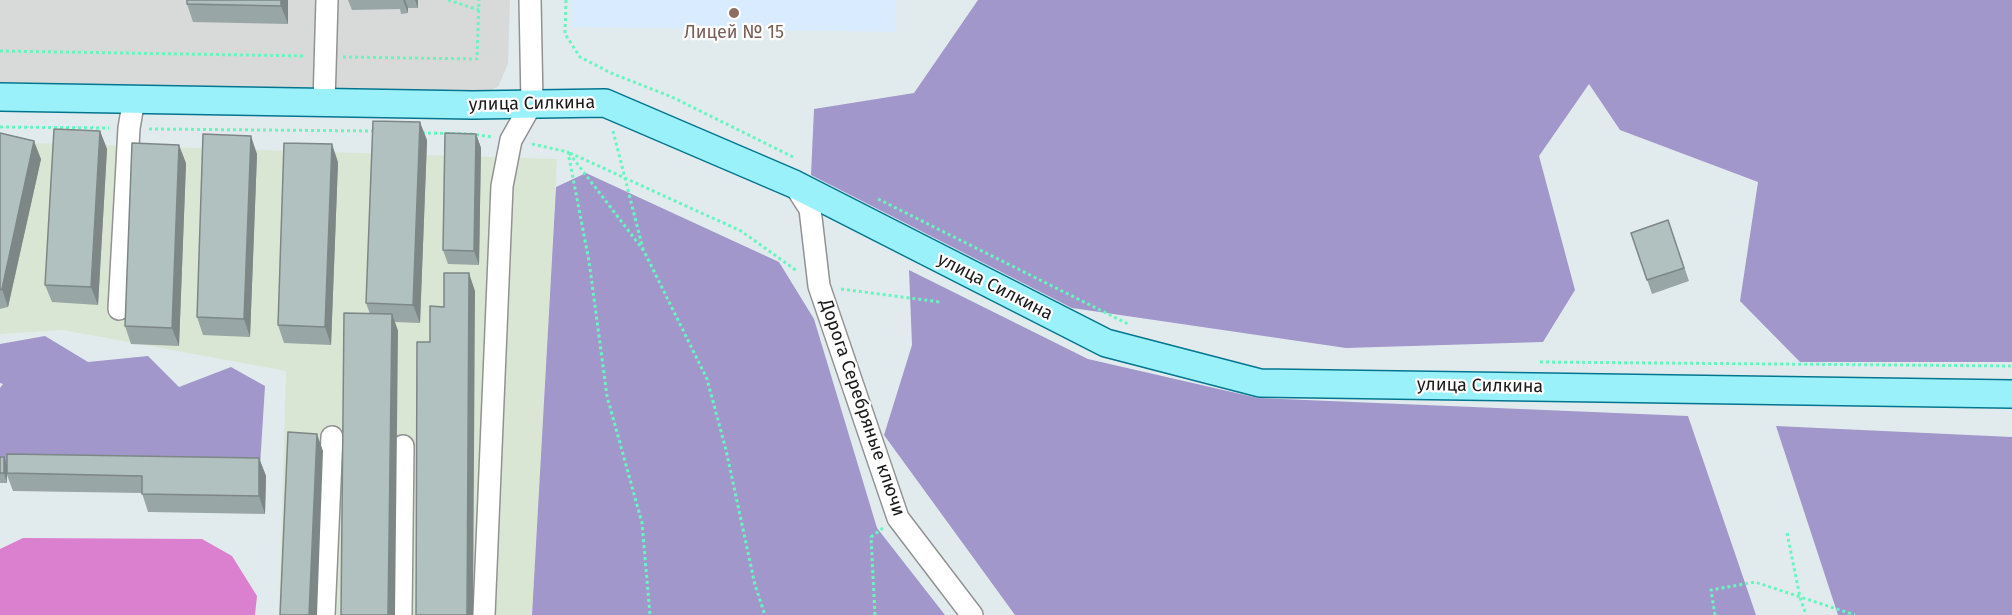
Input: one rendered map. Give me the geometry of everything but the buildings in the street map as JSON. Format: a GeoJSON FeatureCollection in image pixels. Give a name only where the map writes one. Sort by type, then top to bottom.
{"type":"FeatureCollection","features":[{"type":"Feature","properties":{"kind":"main road","name":"улица Силкина"},"geometry":{"type":"LineString","coordinates":[[0,97],[473,105],[605,103],[797,172],[1106,343],[1260,383],[2012,394]]}},
{"type":"Feature","properties":{"kind":"street"},"geometry":{"type":"LineString","coordinates":[[324,103],[327,0]]}},
{"type":"Feature","properties":{"kind":"street"},"geometry":{"type":"LineString","coordinates":[[484,615],[502,186],[511,140],[532,103],[530,0]]}},
{"type":"Feature","properties":{"kind":"street"},"geometry":{"type":"LineString","coordinates":[[119,309],[129,128],[134,99]]}},
{"type":"Feature","properties":{"kind":"street","name":"Дорога Серебряные ключи"},"geometry":{"type":"LineString","coordinates":[[797,172],[810,209],[819,286],[898,518],[972,615]]}},
{"type":"Feature","properties":{"kind":"street"},"geometry":{"type":"LineString","coordinates":[[324,615],[332,437]]}},
{"type":"Feature","properties":{"kind":"street"},"geometry":{"type":"LineString","coordinates":[[401,615],[403,446]]}},
{"type":"Feature","properties":{"kind":"path"},"geometry":{"type":"LineString","coordinates":[[448,0],[479,10]]}},
{"type":"Feature","properties":{"kind":"path"},"geometry":{"type":"LineString","coordinates":[[0,51],[477,59],[479,0]]}},
{"type":"Feature","properties":{"kind":"path"},"geometry":{"type":"LineString","coordinates":[[566,0],[565,34],[580,57],[611,73],[672,97],[797,172]]}},
{"type":"Feature","properties":{"kind":"path"},"geometry":{"type":"LineString","coordinates":[[605,103],[644,251]]}},
{"type":"Feature","properties":{"kind":"path"},"geometry":{"type":"LineString","coordinates":[[0,127],[379,131]]}},
{"type":"Feature","properties":{"kind":"path"},"geometry":{"type":"LineString","coordinates":[[414,132],[471,134],[568,152],[741,231],[819,286],[940,302]]}},
{"type":"Feature","properties":{"kind":"path"},"geometry":{"type":"LineString","coordinates":[[568,152],[644,251],[707,380],[726,450],[755,585],[765,615]]}},
{"type":"Feature","properties":{"kind":"path"},"geometry":{"type":"LineString","coordinates":[[568,152],[589,261],[607,396],[642,523],[650,615]]}},
{"type":"Feature","properties":{"kind":"path"},"geometry":{"type":"LineString","coordinates":[[876,198],[1132,326]]}},
{"type":"Feature","properties":{"kind":"path"},"geometry":{"type":"LineString","coordinates":[[1537,362],[2012,366]]}},
{"type":"Feature","properties":{"kind":"path"},"geometry":{"type":"LineString","coordinates":[[875,615],[871,537],[898,518]]}},
{"type":"Feature","properties":{"kind":"path"},"geometry":{"type":"LineString","coordinates":[[1787,533],[1806,615]]}},
{"type":"Feature","properties":{"kind":"path"},"geometry":{"type":"LineString","coordinates":[[1715,615],[1711,590],[1755,582],[1855,615]]}},
{"type":"Feature","properties":{"kind":"shaded area"},"geometry":{"type":"Polygon","coordinates":[[[0,0],[510,0],[508,64],[498,87],[478,95],[0,89],[0,0]]]}},
{"type":"Feature","properties":{"kind":"shaded area","name":"Лицей № 15"},"geometry":{"type":"Polygon","coordinates":[[[572,0],[896,0],[895,32],[572,27],[572,0]]]}},
{"type":"Feature","properties":{"kind":"shaded area"},"geometry":{"type":"Polygon","coordinates":[[[978,0],[2012,0],[2012,362],[1800,362],[1740,301],[1758,182],[1620,130],[1589,84],[1539,156],[1575,290],[1543,342],[1346,348],[1072,308],[811,175],[814,109],[914,93],[978,0]]]}},
{"type":"Feature","properties":{"kind":"shaded area"},"geometry":{"type":"Polygon","coordinates":[[[0,142],[557,159],[532,615],[279,615],[286,371],[63,330],[0,334],[0,142]]]}},
{"type":"Feature","properties":{"kind":"shaded area"},"geometry":{"type":"Polygon","coordinates":[[[586,173],[779,262],[814,319],[877,528],[945,615],[532,615],[556,187],[586,173]]]}},
{"type":"Feature","properties":{"kind":"shaded area"},"geometry":{"type":"Polygon","coordinates":[[[909,270],[1088,359],[1258,398],[1688,416],[1756,615],[1015,615],[884,435],[912,345],[909,270]]]}},
{"type":"Feature","properties":{"kind":"shaded area"},"geometry":{"type":"Polygon","coordinates":[[[45,336],[88,362],[148,356],[179,387],[231,367],[265,386],[260,466],[0,463],[0,388],[3,384],[0,383],[0,344],[45,336]]]}},
{"type":"Feature","properties":{"kind":"shaded area"},"geometry":{"type":"Polygon","coordinates":[[[1776,426],[2012,437],[2012,615],[1838,615],[1776,426]]]}},
{"type":"Feature","properties":{"kind":"shaded area"},"geometry":{"type":"Polygon","coordinates":[[[23,538],[202,539],[232,556],[257,596],[255,615],[0,615],[0,549],[23,538]]]}},
{"type":"Feature","properties":{"kind":"place","name":"Лицей № 15"},"geometry":{"type":"Point","coordinates":[734,13]}}]}
